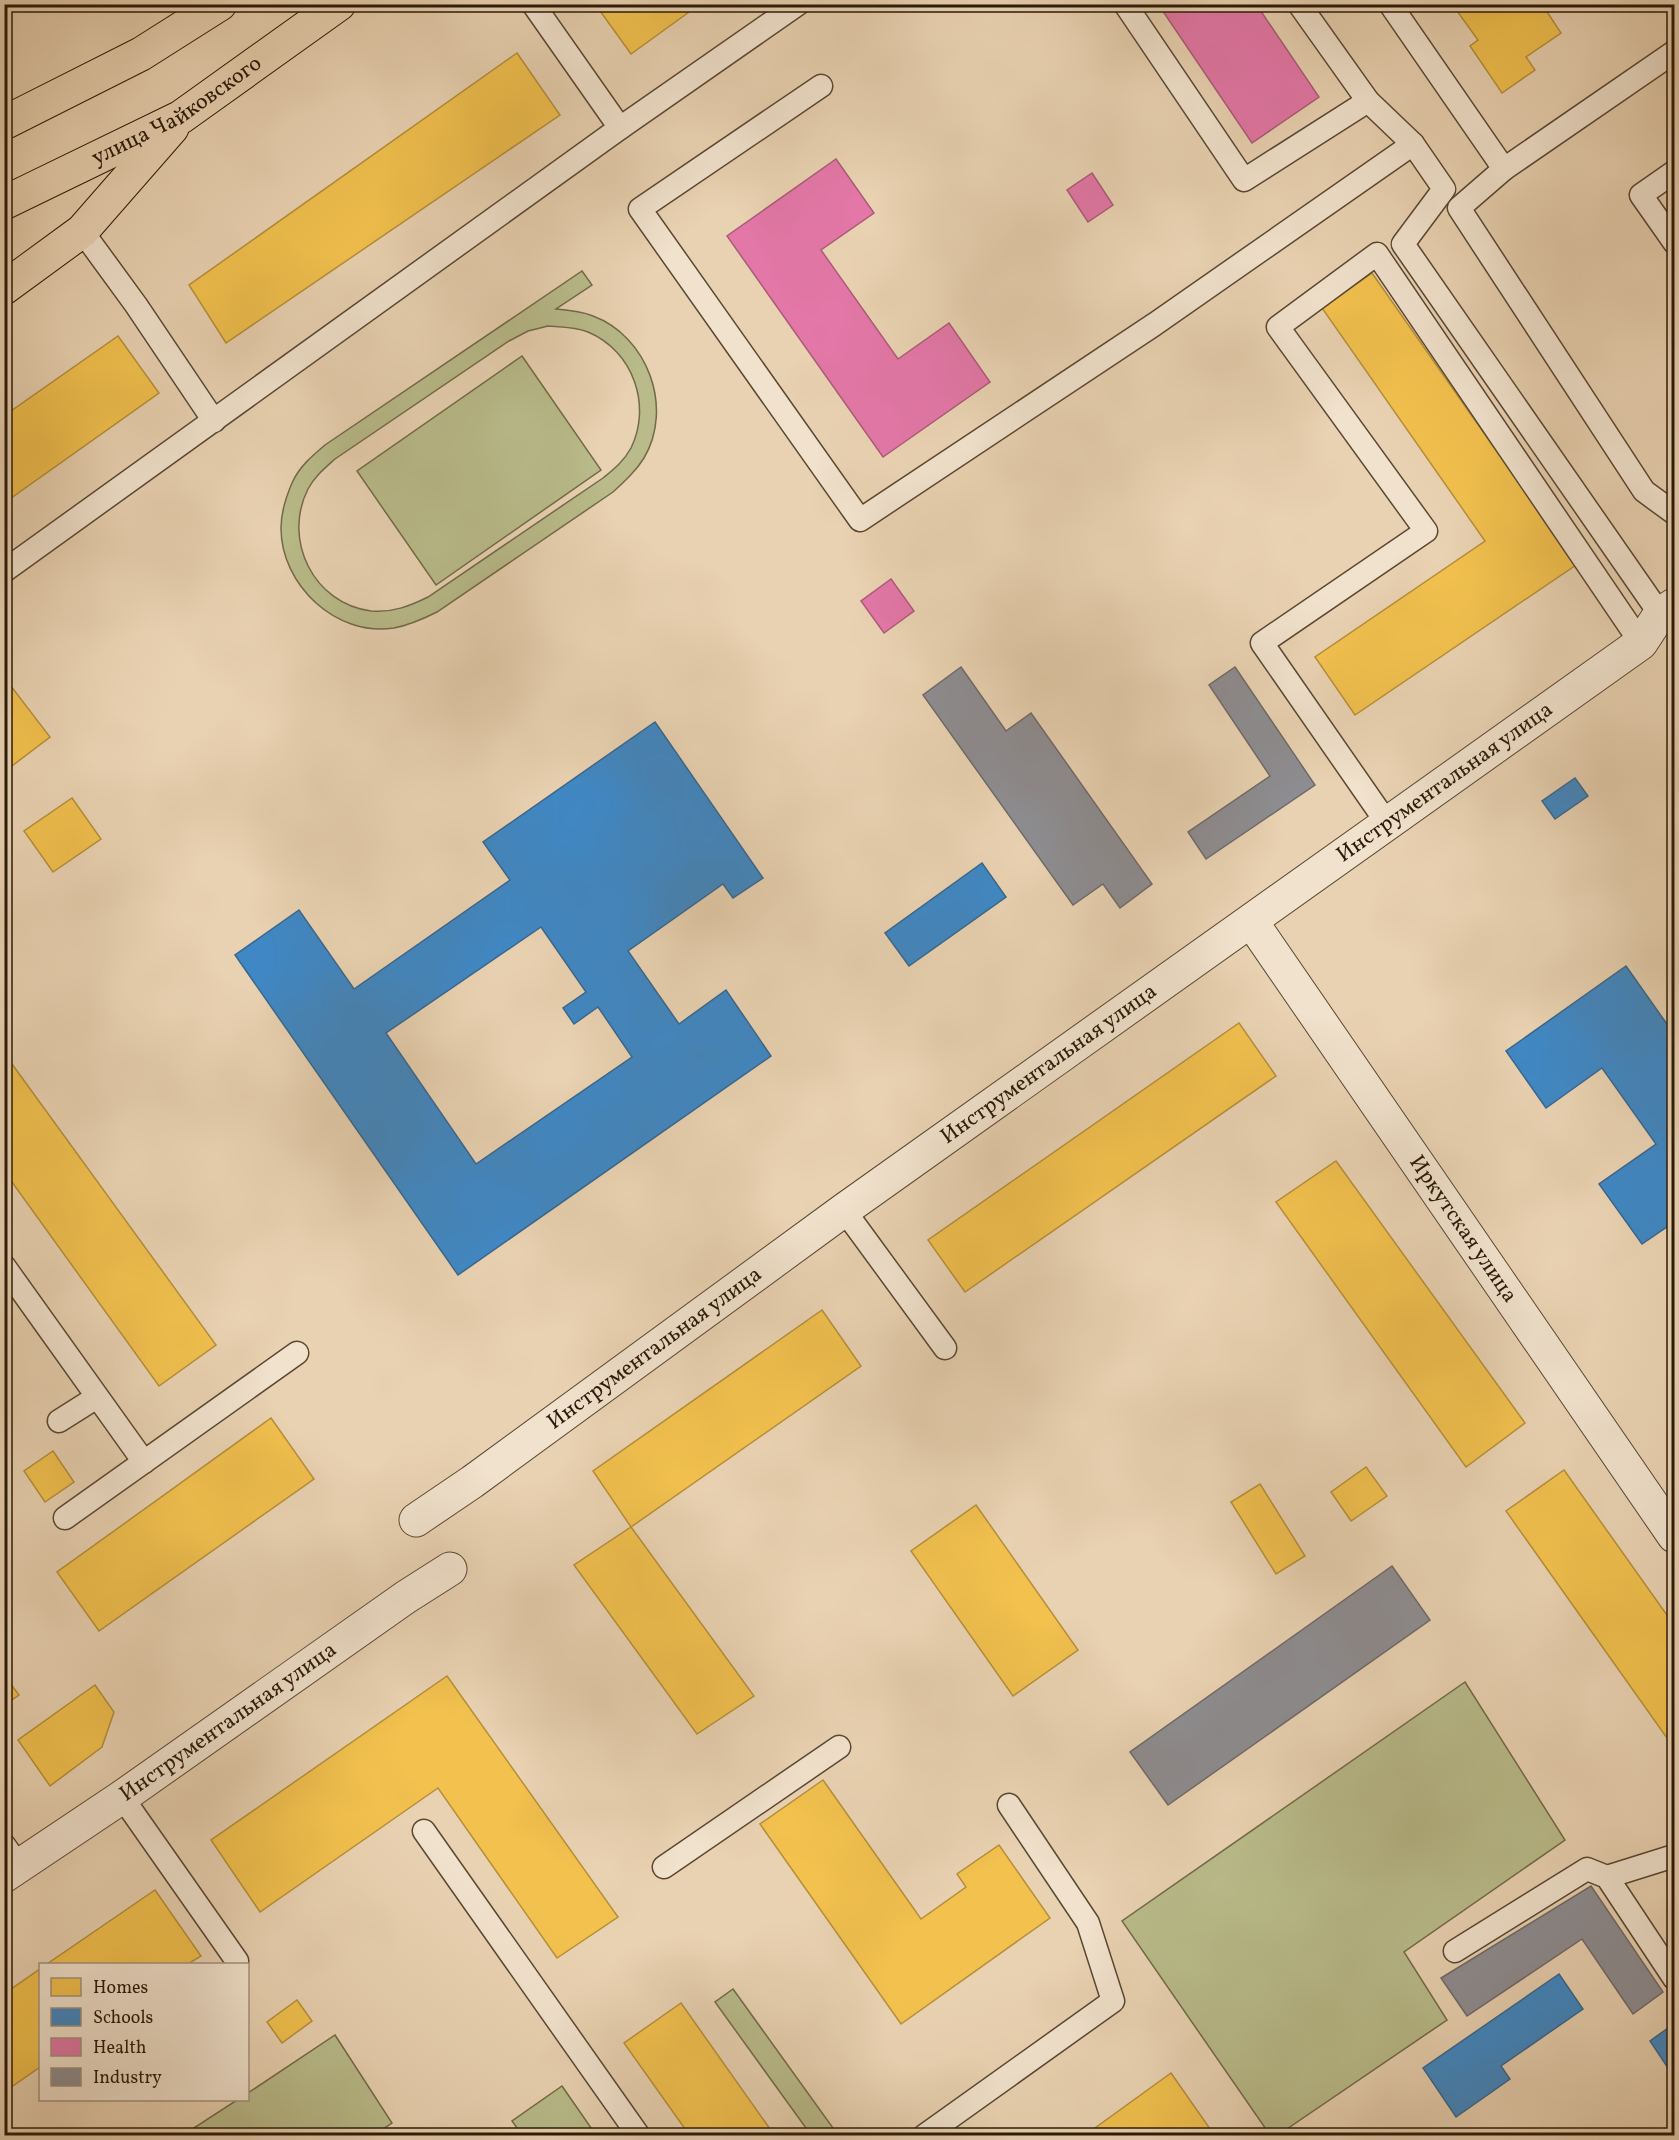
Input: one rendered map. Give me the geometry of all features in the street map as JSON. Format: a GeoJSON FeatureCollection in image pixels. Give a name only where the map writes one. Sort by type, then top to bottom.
{"type":"FeatureCollection","features":[{"type":"Feature","properties":{"kind":"main road"},"geometry":{"type":"LineString","coordinates":[[4,123],[141,54],[220,4]]}},
{"type":"Feature","properties":{"kind":"main road","name":"улица Чайковского"},"geometry":{"type":"LineString","coordinates":[[4,203],[181,117],[339,4]]}},
{"type":"Feature","properties":{"kind":"main road"},"geometry":{"type":"LineString","coordinates":[[4,288],[82,231],[181,117]]}},
{"type":"Feature","properties":{"kind":"street","name":"Инструментальная улица"},"geometry":{"type":"LineString","coordinates":[[416,1520],[472,1482],[844,1210],[1641,643],[1667,609]]}},
{"type":"Feature","properties":{"kind":"street","name":"Иркутская улица"},"geometry":{"type":"LineString","coordinates":[[1251,921],[1674,1536]]}},
{"type":"Feature","properties":{"kind":"street","name":"Инструментальная улица"},"geometry":{"type":"LineString","coordinates":[[9,1862],[122,1797],[406,1597],[450,1569]]}},
{"type":"Feature","properties":{"kind":"lane"},"geometry":{"type":"LineString","coordinates":[[533,4],[620,128]]}},
{"type":"Feature","properties":{"kind":"lane"},"geometry":{"type":"LineString","coordinates":[[4,571],[620,128],[798,4]]}},
{"type":"Feature","properties":{"kind":"lane"},"geometry":{"type":"LineString","coordinates":[[1125,4],[1244,180],[1368,101]]}},
{"type":"Feature","properties":{"kind":"lane"},"geometry":{"type":"LineString","coordinates":[[1299,4],[1368,101],[1413,144],[1444,189],[1403,244],[1667,609]]}},
{"type":"Feature","properties":{"kind":"lane"},"geometry":{"type":"LineString","coordinates":[[1390,4],[1504,169]]}},
{"type":"Feature","properties":{"kind":"lane"},"geometry":{"type":"LineString","coordinates":[[1672,58],[1504,169],[1459,207],[1644,491],[1674,513]]}},
{"type":"Feature","properties":{"kind":"lane"},"geometry":{"type":"LineString","coordinates":[[821,86],[640,209],[860,520],[1155,324],[1413,144]]}},
{"type":"Feature","properties":{"kind":"lane"},"geometry":{"type":"LineString","coordinates":[[1674,172],[1641,195],[1674,242]]}},
{"type":"Feature","properties":{"kind":"lane"},"geometry":{"type":"LineString","coordinates":[[82,231],[136,305],[214,421]]}},
{"type":"Feature","properties":{"kind":"lane"},"geometry":{"type":"LineString","coordinates":[[1387,823],[1262,643],[1426,531],[1278,327],[1377,254],[1641,643]]}},
{"type":"Feature","properties":{"kind":"lane"},"geometry":{"type":"LineString","coordinates":[[844,1210],[945,1348]]}},
{"type":"Feature","properties":{"kind":"lane"},"geometry":{"type":"LineString","coordinates":[[4,1266],[144,1462]]}},
{"type":"Feature","properties":{"kind":"lane"},"geometry":{"type":"LineString","coordinates":[[65,1518],[297,1353]]}},
{"type":"Feature","properties":{"kind":"lane"},"geometry":{"type":"LineString","coordinates":[[59,1421],[97,1397]]}},
{"type":"Feature","properties":{"kind":"lane"},"geometry":{"type":"LineString","coordinates":[[664,1867],[839,1747]]}},
{"type":"Feature","properties":{"kind":"lane"},"geometry":{"type":"LineString","coordinates":[[122,1797],[237,1961]]}},
{"type":"Feature","properties":{"kind":"lane"},"geometry":{"type":"LineString","coordinates":[[924,2136],[1113,2001],[1088,1923],[1009,1805]]}},
{"type":"Feature","properties":{"kind":"lane"},"geometry":{"type":"LineString","coordinates":[[424,1831],[639,2136]]}},
{"type":"Feature","properties":{"kind":"lane"},"geometry":{"type":"LineString","coordinates":[[1607,1877],[1674,1856]]}},
{"type":"Feature","properties":{"kind":"lane"},"geometry":{"type":"LineString","coordinates":[[1455,1951],[1587,1869],[1607,1877],[1674,1978]]}},
{"type":"Feature","properties":{"kind":"green space"},"geometry":{"type":"Polygon","coordinates":[[[582,271],[592,285],[556,309],[593,316],[612,326],[628,339],[641,356],[650,375],[655,396],[656,417],[653,438],[644,458],[634,472],[613,492],[437,612],[416,622],[394,628],[372,629],[352,624],[333,615],[316,603],[301,587],[290,569],[283,549],[281,528],[284,505],[298,472],[325,445],[582,271]],[[548,326],[528,331],[509,341],[335,459],[313,481],[301,509],[299,529],[301,548],[308,566],[319,583],[333,596],[351,606],[371,611],[394,610],[428,597],[603,478],[625,457],[637,431],[639,414],[634,381],[627,366],[617,352],[588,332],[548,326]]]}},
{"type":"Feature","properties":{"kind":"green space"},"geometry":{"type":"Polygon","coordinates":[[[522,356],[601,470],[436,585],[357,471],[522,356]]]}},
{"type":"Feature","properties":{"kind":"green space"},"geometry":{"type":"Polygon","coordinates":[[[1465,1682],[1565,1840],[1404,1952],[1447,2020],[1278,2135],[1270,2135],[1122,1921],[1465,1682]]]}},
{"type":"Feature","properties":{"kind":"green space"},"geometry":{"type":"Polygon","coordinates":[[[733,1989],[838,2135],[811,2135],[715,2002],[733,1989]]]}},
{"type":"Feature","properties":{"kind":"green space"},"geometry":{"type":"Polygon","coordinates":[[[335,2035],[392,2123],[374,2135],[183,2135],[235,2101],[249,2101],[249,2092],[335,2035]]]}},
{"type":"Feature","properties":{"kind":"green space"},"geometry":{"type":"Polygon","coordinates":[[[562,2086],[596,2135],[522,2135],[512,2121],[562,2086]]]}},
{"type":"Feature","properties":{"kind":"building: Homes"},"geometry":{"type":"Polygon","coordinates":[[[595,4],[700,4],[631,54],[595,4]]]}},
{"type":"Feature","properties":{"kind":"building: Homes"},"geometry":{"type":"Polygon","coordinates":[[[1452,4],[1542,4],[1561,33],[1526,57],[1535,70],[1502,93],[1470,46],[1478,40],[1452,4]]]}},
{"type":"Feature","properties":{"kind":"building: Homes"},"geometry":{"type":"Polygon","coordinates":[[[517,53],[560,115],[226,343],[189,285],[517,53]]]}},
{"type":"Feature","properties":{"kind":"building: Homes"},"geometry":{"type":"Polygon","coordinates":[[[1372,273],[1576,565],[1355,715],[1315,657],[1485,541],[1322,308],[1372,273]]]}},
{"type":"Feature","properties":{"kind":"building: Homes"},"geometry":{"type":"Polygon","coordinates":[[[118,336],[159,393],[4,503],[4,416],[118,336]]]}},
{"type":"Feature","properties":{"kind":"building: Homes"},"geometry":{"type":"Polygon","coordinates":[[[4,677],[50,737],[4,772],[4,677]]]}},
{"type":"Feature","properties":{"kind":"building: Homes"},"geometry":{"type":"Polygon","coordinates":[[[72,798],[101,839],[53,872],[24,831],[72,798]]]}},
{"type":"Feature","properties":{"kind":"building: Homes"},"geometry":{"type":"Polygon","coordinates":[[[1239,1023],[1276,1076],[965,1292],[928,1240],[1239,1023]]]}},
{"type":"Feature","properties":{"kind":"building: Homes"},"geometry":{"type":"Polygon","coordinates":[[[4,1053],[216,1345],[159,1386],[4,1171],[4,1053]]]}},
{"type":"Feature","properties":{"kind":"building: Homes"},"geometry":{"type":"Polygon","coordinates":[[[1336,1161],[1525,1423],[1466,1467],[1276,1202],[1336,1161]]]}},
{"type":"Feature","properties":{"kind":"building: Homes"},"geometry":{"type":"Polygon","coordinates":[[[822,1310],[861,1366],[631,1527],[593,1471],[822,1310]]]}},
{"type":"Feature","properties":{"kind":"building: Homes"},"geometry":{"type":"Polygon","coordinates":[[[271,1418],[314,1479],[99,1631],[57,1572],[271,1418]]]}},
{"type":"Feature","properties":{"kind":"building: Homes"},"geometry":{"type":"Polygon","coordinates":[[[53,1451],[74,1482],[45,1502],[24,1471],[53,1451]]]}},
{"type":"Feature","properties":{"kind":"building: Homes"},"geometry":{"type":"Polygon","coordinates":[[[1366,1467],[1387,1496],[1351,1521],[1331,1492],[1366,1467]]]}},
{"type":"Feature","properties":{"kind":"building: Homes"},"geometry":{"type":"Polygon","coordinates":[[[1564,1470],[1674,1625],[1674,1748],[1506,1511],[1564,1470]]]}},
{"type":"Feature","properties":{"kind":"building: Homes"},"geometry":{"type":"Polygon","coordinates":[[[1260,1484],[1305,1556],[1276,1574],[1231,1502],[1260,1484]]]}},
{"type":"Feature","properties":{"kind":"building: Homes"},"geometry":{"type":"Polygon","coordinates":[[[976,1505],[1078,1650],[1013,1696],[911,1551],[976,1505]]]}},
{"type":"Feature","properties":{"kind":"building: Homes"},"geometry":{"type":"Polygon","coordinates":[[[631,1527],[754,1696],[697,1734],[574,1565],[631,1527]]]}},
{"type":"Feature","properties":{"kind":"building: Homes"},"geometry":{"type":"Polygon","coordinates":[[[4,1675],[19,1695],[4,1705],[4,1675]]]}},
{"type":"Feature","properties":{"kind":"building: Homes"},"geometry":{"type":"Polygon","coordinates":[[[447,1676],[618,1917],[557,1958],[438,1788],[260,1912],[211,1840],[447,1676]]]}},
{"type":"Feature","properties":{"kind":"building: Homes"},"geometry":{"type":"Polygon","coordinates":[[[95,1685],[114,1712],[102,1747],[50,1786],[18,1740],[95,1685]]]}},
{"type":"Feature","properties":{"kind":"building: Homes"},"geometry":{"type":"Polygon","coordinates":[[[823,1780],[921,1919],[966,1887],[957,1874],[999,1845],[1050,1918],[901,2024],[760,1824],[823,1780]]]}},
{"type":"Feature","properties":{"kind":"building: Homes"},"geometry":{"type":"Polygon","coordinates":[[[155,1890],[201,1956],[190,1963],[48,1963],[155,1890]]]}},
{"type":"Feature","properties":{"kind":"building: Homes"},"geometry":{"type":"Polygon","coordinates":[[[39,1970],[39,2068],[4,2092],[4,1994],[39,1970]]]}},
{"type":"Feature","properties":{"kind":"building: Homes"},"geometry":{"type":"Polygon","coordinates":[[[297,2000],[312,2021],[282,2043],[267,2022],[297,2000]]]}},
{"type":"Feature","properties":{"kind":"building: Homes"},"geometry":{"type":"Polygon","coordinates":[[[681,2003],[775,2136],[690,2136],[624,2043],[681,2003]]]}},
{"type":"Feature","properties":{"kind":"building: Homes"},"geometry":{"type":"Polygon","coordinates":[[[1171,2073],[1215,2136],[1084,2136],[1171,2073]]]}},
{"type":"Feature","properties":{"kind":"building: Schools"},"geometry":{"type":"Polygon","coordinates":[[[655,722],[763,878],[733,898],[723,884],[628,951],[679,1024],[726,990],[771,1056],[458,1275],[235,955],[299,910],[354,989],[510,880],[483,842],[655,722]],[[541,927],[386,1033],[476,1164],[632,1057],[598,1007],[574,1024],[563,1008],[586,992],[541,927]]]}},
{"type":"Feature","properties":{"kind":"building: Schools"},"geometry":{"type":"Polygon","coordinates":[[[1575,778],[1588,796],[1555,819],[1542,801],[1575,778]]]}},
{"type":"Feature","properties":{"kind":"building: Schools"},"geometry":{"type":"Polygon","coordinates":[[[982,863],[1006,897],[909,966],[885,933],[982,863]]]}},
{"type":"Feature","properties":{"kind":"building: Schools"},"geometry":{"type":"Polygon","coordinates":[[[1626,966],[1674,1034],[1674,1222],[1642,1244],[1599,1184],[1656,1144],[1602,1068],[1546,1108],[1506,1051],[1626,966]]]}},
{"type":"Feature","properties":{"kind":"building: Schools"},"geometry":{"type":"Polygon","coordinates":[[[1559,1974],[1583,2009],[1501,2066],[1510,2079],[1456,2117],[1423,2068],[1559,1974]]]}},
{"type":"Feature","properties":{"kind":"building: Schools"},"geometry":{"type":"Polygon","coordinates":[[[1668,2028],[1674,2037],[1674,2077],[1650,2041],[1668,2028]]]}},
{"type":"Feature","properties":{"kind":"building: Health"},"geometry":{"type":"Polygon","coordinates":[[[1158,4],[1256,4],[1319,97],[1252,143],[1158,4]]]}},
{"type":"Feature","properties":{"kind":"building: Health"},"geometry":{"type":"Polygon","coordinates":[[[836,159],[874,213],[821,250],[898,359],[949,323],[990,382],[883,457],[727,236],[836,159]]]}},
{"type":"Feature","properties":{"kind":"building: Health"},"geometry":{"type":"Polygon","coordinates":[[[1092,173],[1113,205],[1088,222],[1067,190],[1092,173]]]}},
{"type":"Feature","properties":{"kind":"building: Health"},"geometry":{"type":"Polygon","coordinates":[[[891,579],[914,611],[884,633],[861,601],[891,579]]]}},
{"type":"Feature","properties":{"kind":"building: Industry"},"geometry":{"type":"Polygon","coordinates":[[[961,667],[1006,731],[1031,713],[1152,884],[1120,908],[1103,884],[1073,905],[923,695],[961,667]]]}},
{"type":"Feature","properties":{"kind":"building: Industry"},"geometry":{"type":"Polygon","coordinates":[[[1235,667],[1315,785],[1206,859],[1188,832],[1270,776],[1209,685],[1235,667]]]}},
{"type":"Feature","properties":{"kind":"building: Industry"},"geometry":{"type":"Polygon","coordinates":[[[1392,1566],[1430,1620],[1168,1805],[1130,1752],[1392,1566]]]}},
{"type":"Feature","properties":{"kind":"building: Industry"},"geometry":{"type":"Polygon","coordinates":[[[1591,1886],[1663,1992],[1633,2014],[1582,1939],[1467,2016],[1441,1978],[1591,1886]]]}}]}
